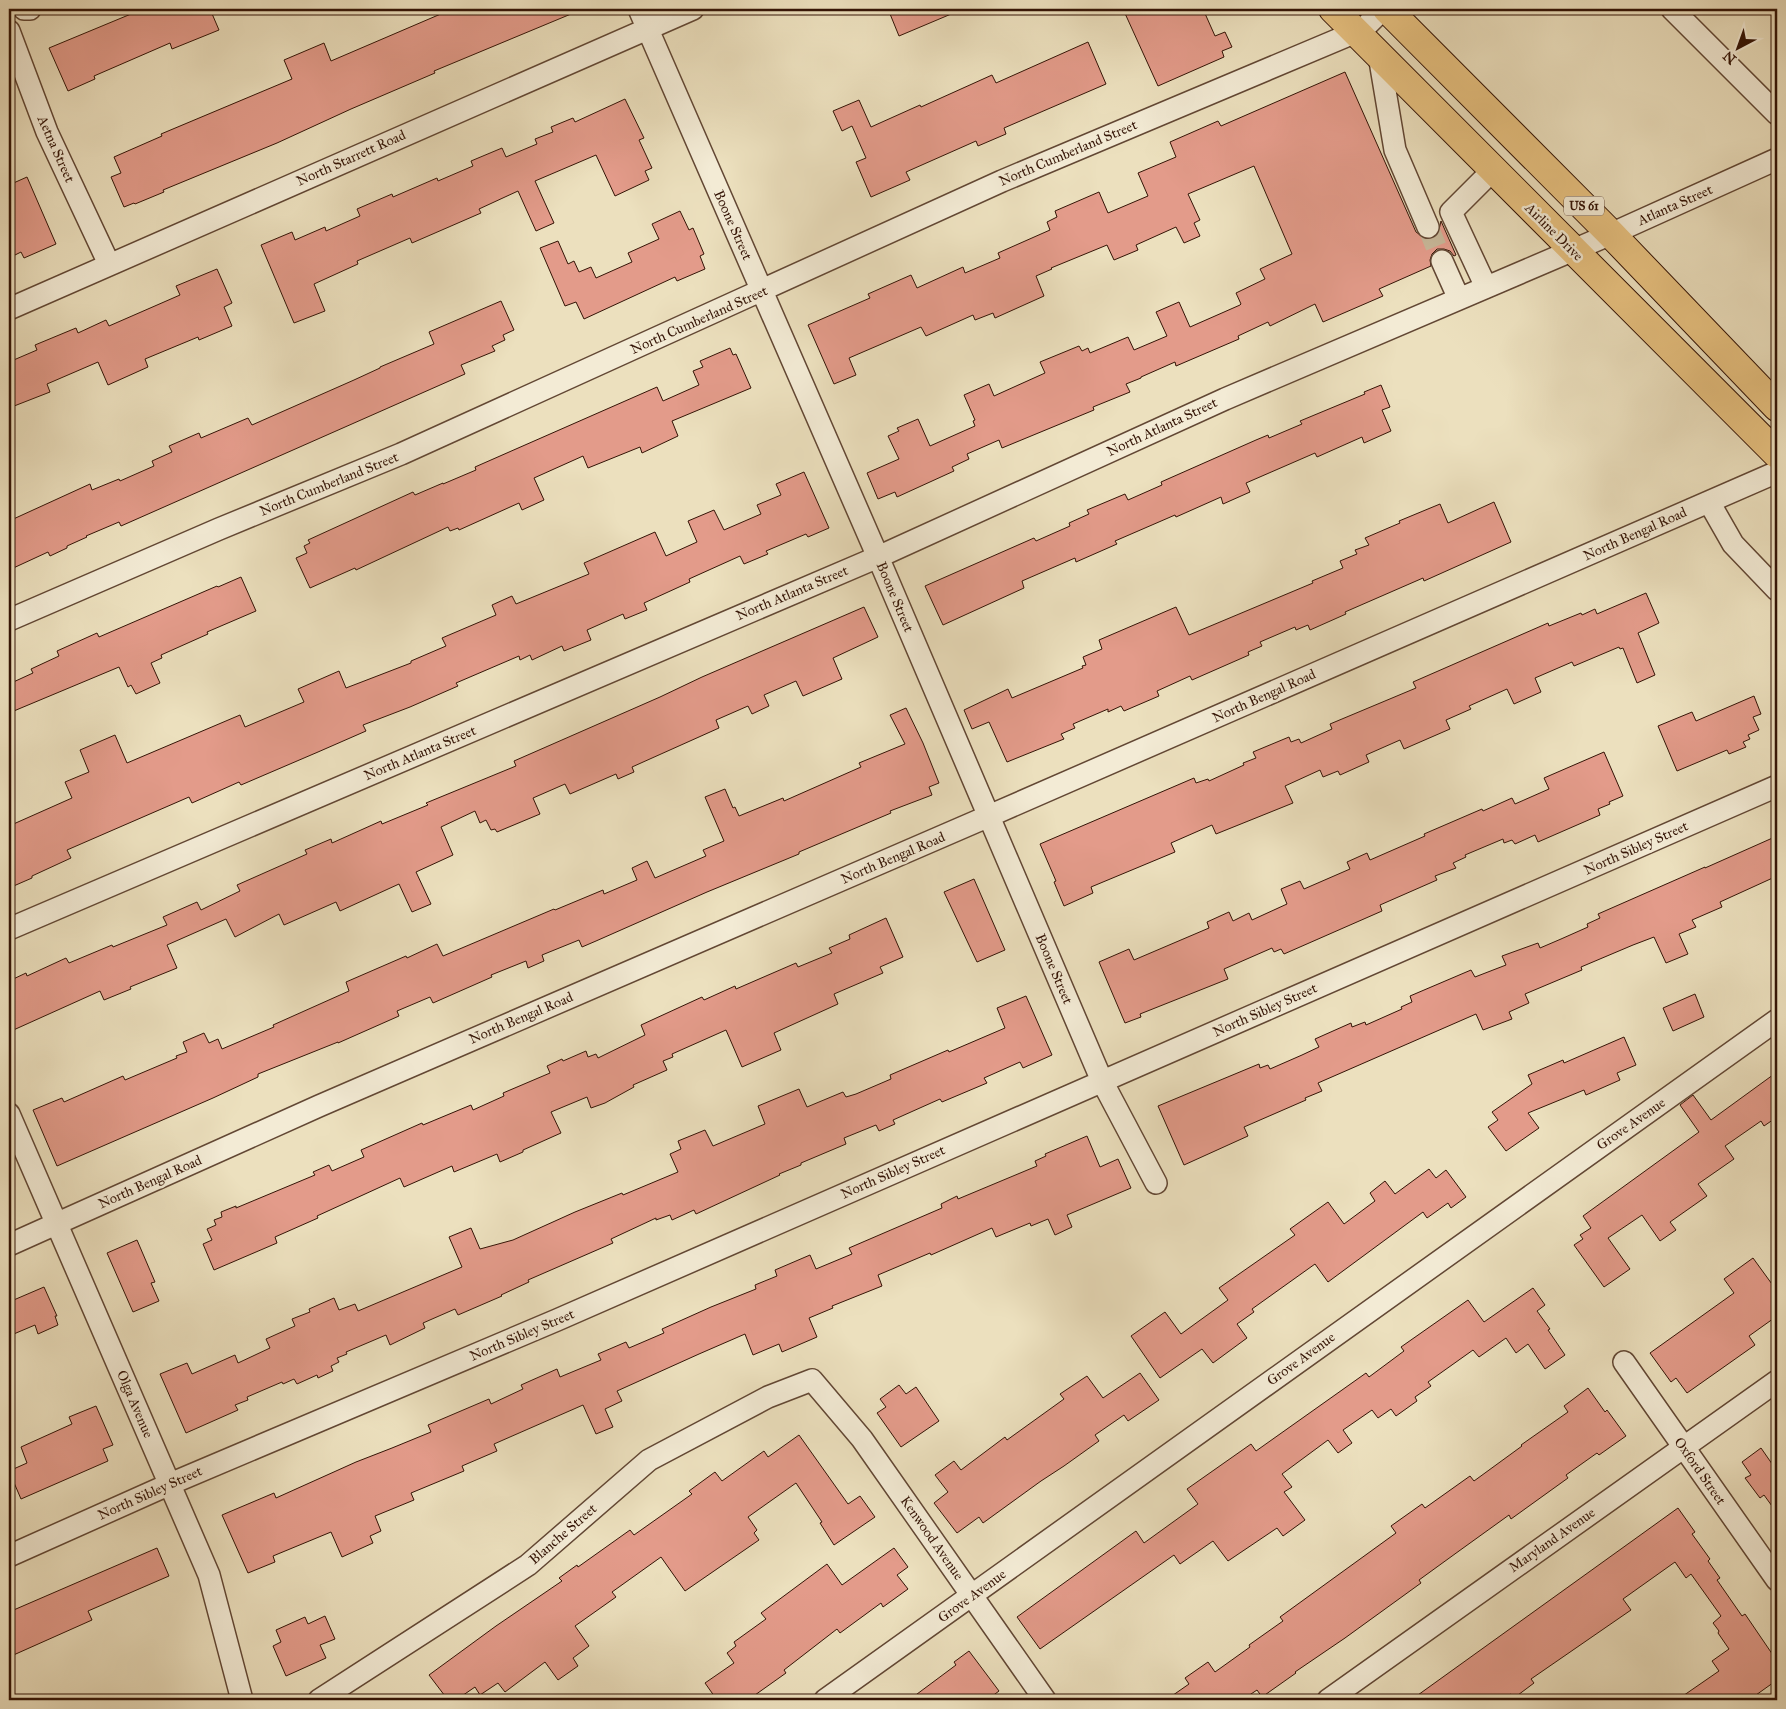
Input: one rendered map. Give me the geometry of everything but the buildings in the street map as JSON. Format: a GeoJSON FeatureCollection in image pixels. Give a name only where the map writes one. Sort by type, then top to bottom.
{"type":"FeatureCollection","features":[{"type":"Feature","properties":{"kind":"highway","name":"Airline Drive"},"geometry":{"type":"LineString","coordinates":[[1333,9],[1777,454]]}},
{"type":"Feature","properties":{"kind":"highway","name":"US 61"},"geometry":{"type":"LineString","coordinates":[[1385,9],[1611,234],[1777,407]]}},
{"type":"Feature","properties":{"kind":"street"},"geometry":{"type":"LineString","coordinates":[[24,9],[30,9]]}},
{"type":"Feature","properties":{"kind":"street","name":"Boone Street"},"geometry":{"type":"LineString","coordinates":[[639,9],[878,557],[1102,1081],[1156,1183]]}},
{"type":"Feature","properties":{"kind":"street","name":"North Starrett Road"},"geometry":{"type":"LineString","coordinates":[[9,309],[693,9]]}},
{"type":"Feature","properties":{"kind":"street","name":"North Cumberland Street"},"geometry":{"type":"LineString","coordinates":[[9,620],[219,528],[402,454],[1002,181],[1356,32],[1365,27],[1385,9]]}},
{"type":"Feature","properties":{"kind":"street"},"geometry":{"type":"LineString","coordinates":[[1672,9],[1777,114]]}},
{"type":"Feature","properties":{"kind":"street","name":"Aetna Street"},"geometry":{"type":"LineString","coordinates":[[9,31],[47,132],[109,264]]}},
{"type":"Feature","properties":{"kind":"street"},"geometry":{"type":"LineString","coordinates":[[1379,55],[1395,150],[1428,227]]}},
{"type":"Feature","properties":{"kind":"street","name":"Atlanta Street"},"geometry":{"type":"LineString","coordinates":[[1572,250],[1777,159]]}},
{"type":"Feature","properties":{"kind":"street"},"geometry":{"type":"LineString","coordinates":[[1486,287],[1451,212],[1493,170]]}},
{"type":"Feature","properties":{"kind":"street","name":"North Atlanta Street"},"geometry":{"type":"LineString","coordinates":[[9,929],[878,557],[1224,399],[1572,250]]}},
{"type":"Feature","properties":{"kind":"street"},"geometry":{"type":"LineString","coordinates":[[1442,261],[1459,299]]}},
{"type":"Feature","properties":{"kind":"street","name":"North Bengal Road"},"geometry":{"type":"LineString","coordinates":[[9,1245],[319,1106],[1777,472]]}},
{"type":"Feature","properties":{"kind":"street"},"geometry":{"type":"LineString","coordinates":[[1708,502],[1733,544],[1777,590]]}},
{"type":"Feature","properties":{"kind":"street","name":"North Sibley Street"},"geometry":{"type":"LineString","coordinates":[[9,1556],[170,1484],[558,1320],[1777,786]]}},
{"type":"Feature","properties":{"kind":"street","name":"Grove Avenue"},"geometry":{"type":"LineString","coordinates":[[825,1700],[1777,1020]]}},
{"type":"Feature","properties":{"kind":"street","name":"Olga Avenue"},"geometry":{"type":"LineString","coordinates":[[9,1114],[209,1575],[242,1700]]}},
{"type":"Feature","properties":{"kind":"street","name":"Oxford Street"},"geometry":{"type":"LineString","coordinates":[[1624,1362],[1777,1580]]}},
{"type":"Feature","properties":{"kind":"street","name":"Kenwood Avenue"},"geometry":{"type":"LineString","coordinates":[[812,1380],[862,1439],[1045,1700]]}},
{"type":"Feature","properties":{"kind":"street","name":"Blanche Street"},"geometry":{"type":"LineString","coordinates":[[319,1700],[528,1565],[649,1460],[768,1398],[812,1380]]}},
{"type":"Feature","properties":{"kind":"street","name":"Maryland Avenue"},"geometry":{"type":"LineString","coordinates":[[1328,1700],[1777,1381]]}},
{"type":"Feature","properties":{"kind":"tunnel"},"geometry":{"type":"LineString","coordinates":[[1428,227],[1442,261]]}}]}
